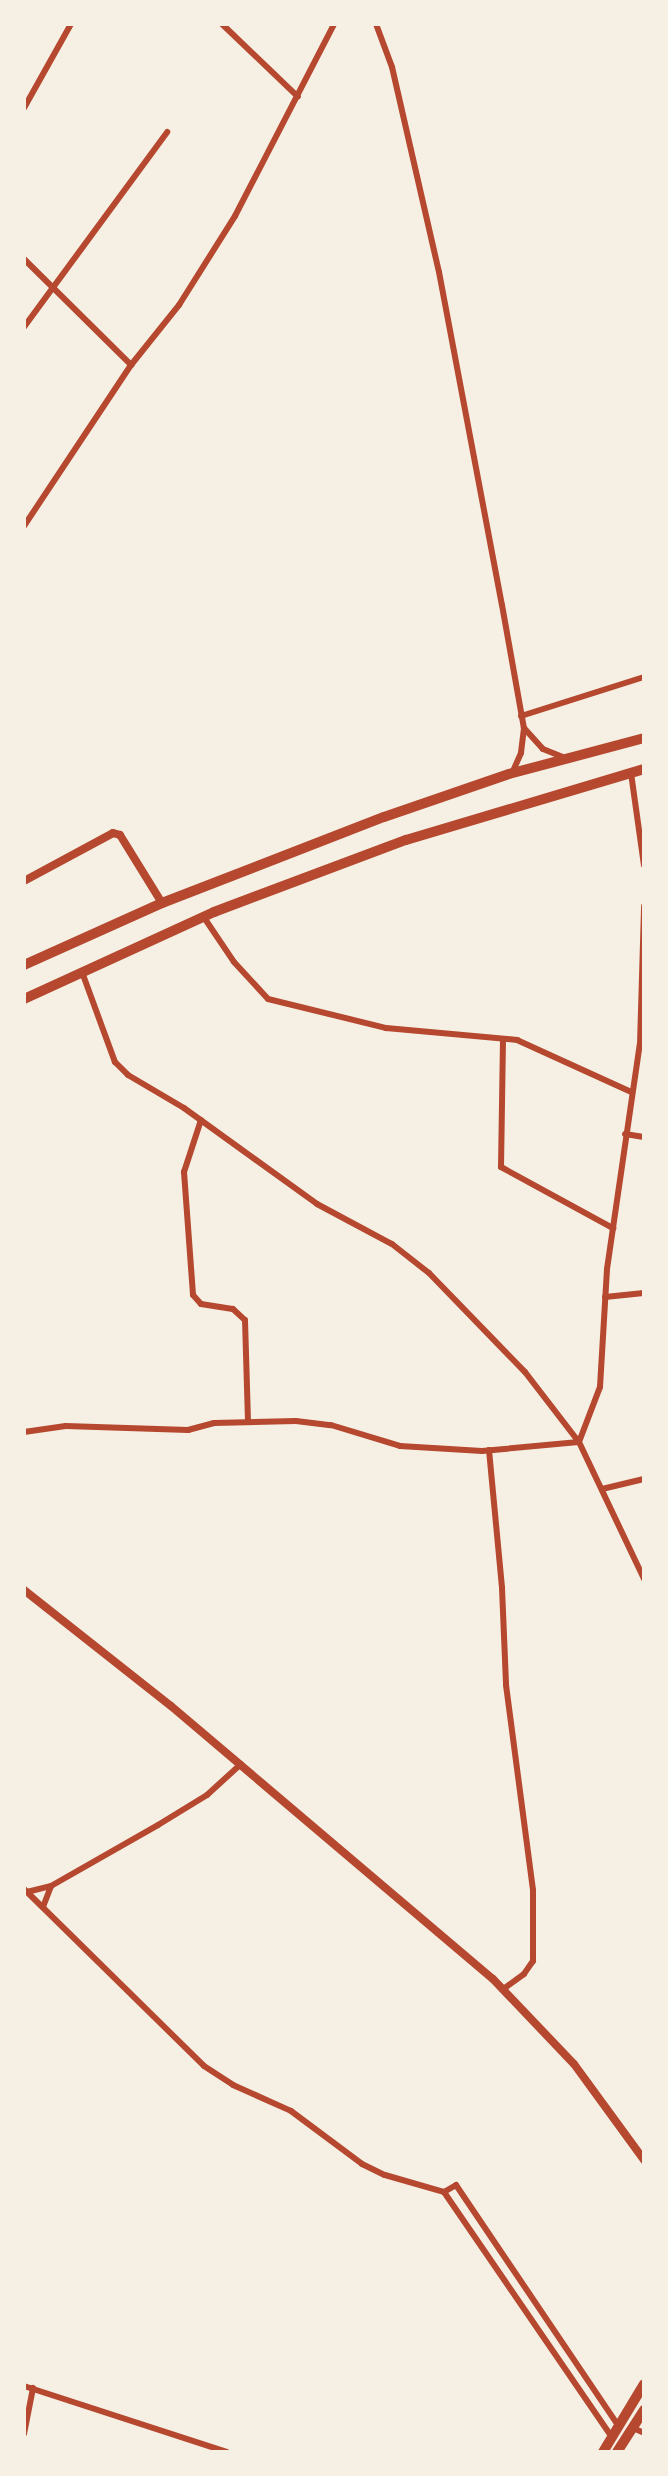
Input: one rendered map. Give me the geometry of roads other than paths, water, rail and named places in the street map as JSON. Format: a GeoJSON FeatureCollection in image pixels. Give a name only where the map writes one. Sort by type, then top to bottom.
{"type":"FeatureCollection","features":[{"type":"Feature","properties":{"kind":"main road"},"geometry":{"type":"LineString","coordinates":[[24,965],[162,903],[384,817],[512,773],[644,738]]}},
{"type":"Feature","properties":{"kind":"main road"},"geometry":{"type":"LineString","coordinates":[[24,999],[203,916],[406,840],[644,769]]}},
{"type":"Feature","properties":{"kind":"main road"},"geometry":{"type":"LineString","coordinates":[[603,2452],[644,2384]]}},
{"type":"Feature","properties":{"kind":"main road"},"geometry":{"type":"LineString","coordinates":[[617,2452],[644,2410]]}},
{"type":"Feature","properties":{"kind":"street"},"geometry":{"type":"LineString","coordinates":[[24,108],[71,24]]}},
{"type":"Feature","properties":{"kind":"street"},"geometry":{"type":"LineString","coordinates":[[222,24],[298,97]]}},
{"type":"Feature","properties":{"kind":"street"},"geometry":{"type":"LineString","coordinates":[[24,526],[131,365],[179,305],[235,216],[334,24]]}},
{"type":"Feature","properties":{"kind":"street"},"geometry":{"type":"LineString","coordinates":[[376,24],[392,67],[439,272],[524,728],[521,753],[512,773]]}},
{"type":"Feature","properties":{"kind":"street"},"geometry":{"type":"LineString","coordinates":[[24,327],[167,132]]}},
{"type":"Feature","properties":{"kind":"street"},"geometry":{"type":"LineString","coordinates":[[24,259],[131,365]]}},
{"type":"Feature","properties":{"kind":"street"},"geometry":{"type":"LineString","coordinates":[[521,716],[644,677]]}},
{"type":"Feature","properties":{"kind":"street"},"geometry":{"type":"LineString","coordinates":[[524,728],[543,749],[566,759]]}},
{"type":"Feature","properties":{"kind":"street"},"geometry":{"type":"LineString","coordinates":[[631,773],[644,865]]}},
{"type":"Feature","properties":{"kind":"street"},"geometry":{"type":"LineString","coordinates":[[24,881],[113,833],[120,835],[162,903]]}},
{"type":"Feature","properties":{"kind":"street"},"geometry":{"type":"LineString","coordinates":[[579,1442],[600,1387],[613,1228],[640,1044],[644,906]]}},
{"type":"Feature","properties":{"kind":"street"},"geometry":{"type":"LineString","coordinates":[[203,916],[234,962],[268,999],[386,1028],[503,1040],[539,1047],[631,1092]]}},
{"type":"Feature","properties":{"kind":"street"},"geometry":{"type":"LineString","coordinates":[[82,972],[115,1062],[128,1075],[201,1120],[317,1204],[392,1244],[429,1273],[525,1372],[579,1442],[644,1579]]}},
{"type":"Feature","properties":{"kind":"street"},"geometry":{"type":"LineString","coordinates":[[503,1040],[501,1167],[613,1228]]}},
{"type":"Feature","properties":{"kind":"street"},"geometry":{"type":"LineString","coordinates":[[201,1120],[184,1172],[193,1295],[201,1304],[233,1309],[245,1320],[248,1422]]}},
{"type":"Feature","properties":{"kind":"street"},"geometry":{"type":"LineString","coordinates":[[625,1134],[644,1137]]}},
{"type":"Feature","properties":{"kind":"street"},"geometry":{"type":"LineString","coordinates":[[605,1297],[644,1293]]}},
{"type":"Feature","properties":{"kind":"street"},"geometry":{"type":"LineString","coordinates":[[24,1432],[66,1426],[188,1430],[214,1423],[296,1421],[331,1425],[400,1446],[489,1450],[579,1442]]}},
{"type":"Feature","properties":{"kind":"street"},"geometry":{"type":"LineString","coordinates":[[489,1450],[502,1588],[506,1685],[533,1890],[533,1961],[524,1974],[503,1989]]}},
{"type":"Feature","properties":{"kind":"street"},"geometry":{"type":"LineString","coordinates":[[602,1489],[644,1479]]}},
{"type":"Feature","properties":{"kind":"street"},"geometry":{"type":"LineString","coordinates":[[24,1590],[241,1764],[399,1896],[503,1989],[574,2064],[644,2160]]}},
{"type":"Feature","properties":{"kind":"street"},"geometry":{"type":"LineString","coordinates":[[25,1891],[51,1886],[207,1795],[241,1764]]}},
{"type":"Feature","properties":{"kind":"street"},"geometry":{"type":"LineString","coordinates":[[43,1907],[51,1886]]}},
{"type":"Feature","properties":{"kind":"street"},"geometry":{"type":"LineString","coordinates":[[25,1891],[204,2066],[233,2085],[291,2111],[362,2164],[404,2183],[444,2192],[613,2437]]}},
{"type":"Feature","properties":{"kind":"street"},"geometry":{"type":"LineString","coordinates":[[444,2192],[456,2185],[619,2427]]}},
{"type":"Feature","properties":{"kind":"street"},"geometry":{"type":"LineString","coordinates":[[24,2386],[227,2452]]}},
{"type":"Feature","properties":{"kind":"street"},"geometry":{"type":"LineString","coordinates":[[24,2434],[33,2388]]}},
{"type":"Feature","properties":{"kind":"street"},"geometry":{"type":"LineString","coordinates":[[633,2428],[644,2433]]}}]}
